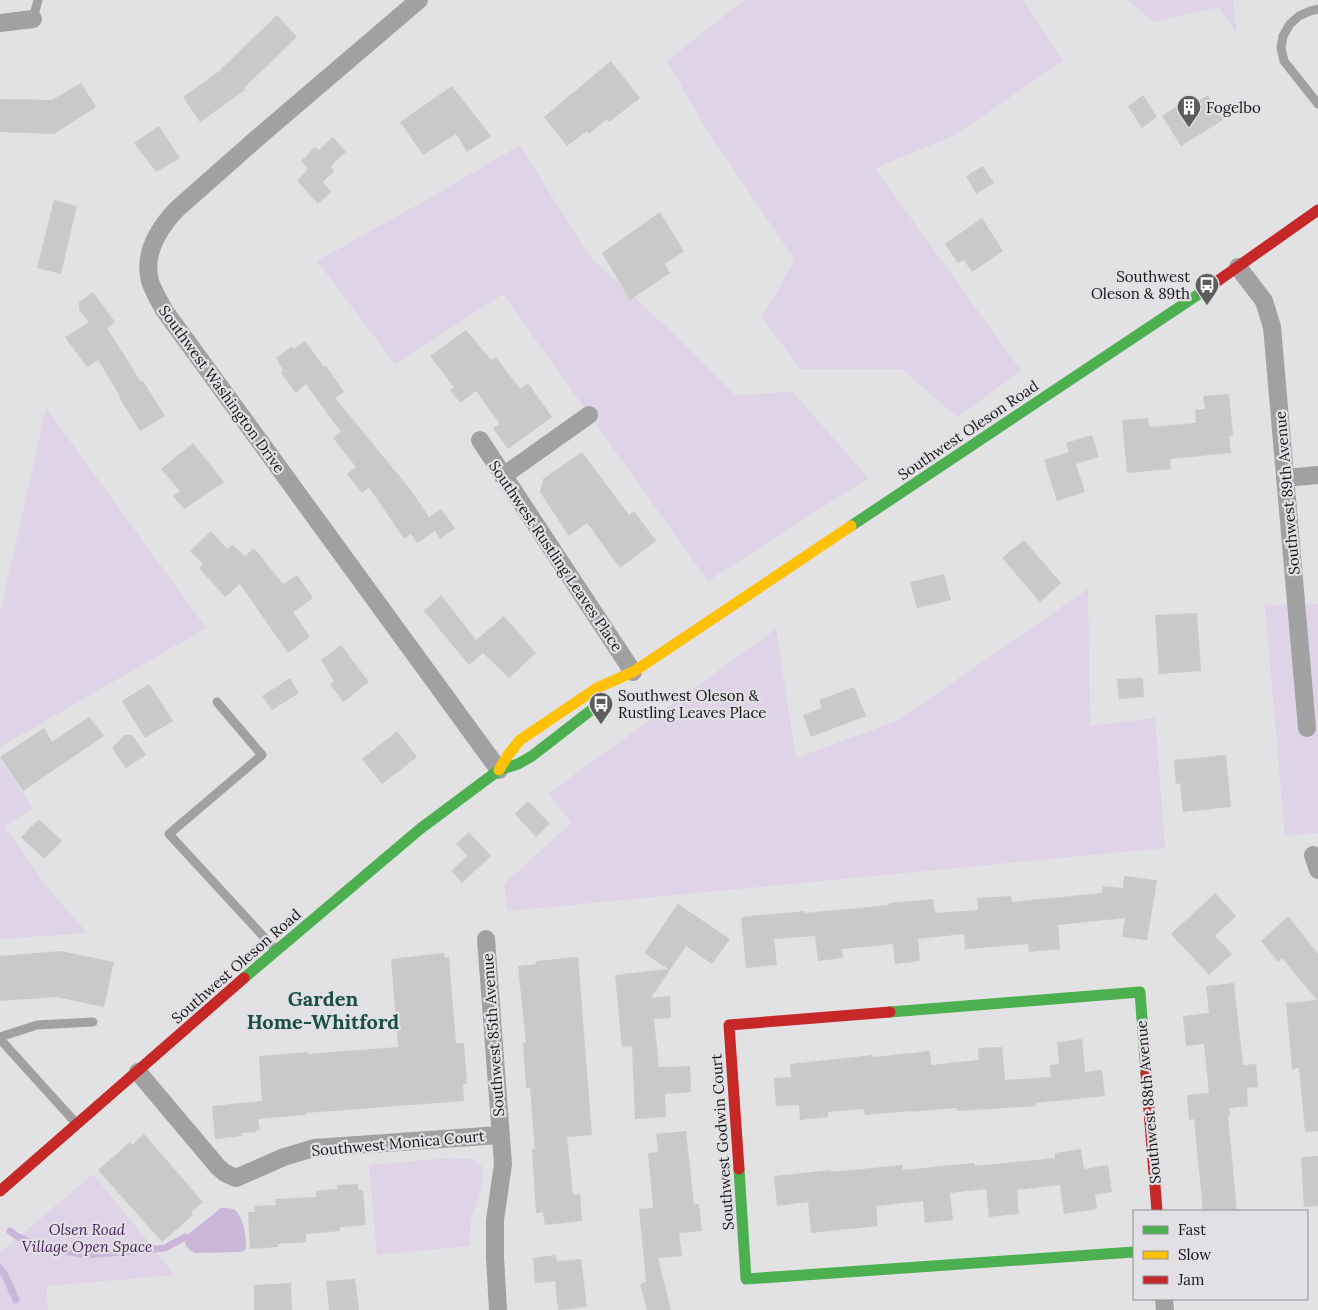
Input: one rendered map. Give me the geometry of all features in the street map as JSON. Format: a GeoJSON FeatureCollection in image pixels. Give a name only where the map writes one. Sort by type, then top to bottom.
{"type":"FeatureCollection","features":[{"type":"Feature","properties":{"kind":"main road","name":"Southwest Oleson Road"},"geometry":{"type":"LineString","coordinates":[[499,770],[520,740],[597,688],[633,672],[1001,427],[1238,267],[1318,210]]}},
{"type":"Feature","properties":{"kind":"main road","name":"Southwest Oleson Road"},"geometry":{"type":"LineString","coordinates":[[612,692],[633,672]]}},
{"type":"Feature","properties":{"kind":"main road","name":"Southwest Oleson Road"},"geometry":{"type":"LineString","coordinates":[[0,1191],[276,950],[420,829],[499,770],[518,764],[532,756],[598,705]]}},
{"type":"Feature","properties":{"kind":"main road","name":"Southwest 88th Avenue"},"geometry":{"type":"LineString","coordinates":[[1140,992],[1157,1210]]}},
{"type":"Feature","properties":{"kind":"main road","name":"Southwest Godwin Court"},"geometry":{"type":"LineString","coordinates":[[1133,1252],[746,1279],[729,1025],[1140,992]]}},
{"type":"Feature","properties":{"kind":"street","name":"Southwest Washington Drive"},"geometry":{"type":"LineString","coordinates":[[419,0],[177,209],[159,231],[149,258],[148,269],[153,290],[164,310],[499,770]]}},
{"type":"Feature","properties":{"kind":"street"},"geometry":{"type":"LineString","coordinates":[[0,23],[33,20]]}},
{"type":"Feature","properties":{"kind":"street","name":"Southwest 89th Avenue"},"geometry":{"type":"LineString","coordinates":[[1238,267],[1264,301],[1272,327],[1307,728]]}},
{"type":"Feature","properties":{"kind":"street"},"geometry":{"type":"LineString","coordinates":[[503,476],[589,415]]}},
{"type":"Feature","properties":{"kind":"street","name":"Southwest Rustling Leaves Place"},"geometry":{"type":"LineString","coordinates":[[480,440],[633,672]]}},
{"type":"Feature","properties":{"kind":"street"},"geometry":{"type":"LineString","coordinates":[[1285,478],[1318,475]]}},
{"type":"Feature","properties":{"kind":"street","name":"Southwest 85th Avenue"},"geometry":{"type":"LineString","coordinates":[[486,939],[503,1164],[495,1220],[498,1310]]}},
{"type":"Feature","properties":{"kind":"street","name":"Southwest Monica Court"},"geometry":{"type":"LineString","coordinates":[[138,1072],[218,1167],[236,1178],[284,1156],[314,1148],[500,1135]]}},
{"type":"Feature","properties":{"kind":"lane"},"geometry":{"type":"LineString","coordinates":[[33,20],[38,0]]}},
{"type":"Feature","properties":{"kind":"lane"},"geometry":{"type":"LineString","coordinates":[[1318,9],[1299,16],[1290,24],[1283,36],[1281,48],[1284,62],[1318,104]]}},
{"type":"Feature","properties":{"kind":"lane"},"geometry":{"type":"LineString","coordinates":[[217,702],[262,756],[169,834],[276,950]]}},
{"type":"Feature","properties":{"kind":"lane"},"geometry":{"type":"LineString","coordinates":[[77,1124],[0,1038],[37,1025],[93,1022]]}},
{"type":"Feature","properties":{"kind":"green space"},"geometry":{"type":"Polygon","coordinates":[[[744,0],[1023,0],[1063,61],[953,136],[875,168],[1021,371],[957,417],[902,369],[800,369],[762,317],[795,260],[715,144],[667,61],[744,0]]]}},
{"type":"Feature","properties":{"kind":"green space"},"geometry":{"type":"Polygon","coordinates":[[[1128,0],[1233,0],[1237,34],[1219,7],[1153,22],[1128,0]]]}},
{"type":"Feature","properties":{"kind":"green space"},"geometry":{"type":"Polygon","coordinates":[[[520,145],[591,258],[672,332],[735,395],[793,392],[868,478],[708,581],[503,294],[395,364],[317,261],[520,145]]]}},
{"type":"Feature","properties":{"kind":"green space"},"geometry":{"type":"Polygon","coordinates":[[[46,408],[206,628],[0,747],[0,614],[46,408]]]}},
{"type":"Feature","properties":{"kind":"green space"},"geometry":{"type":"Polygon","coordinates":[[[1088,589],[1090,726],[1155,718],[1165,848],[508,911],[504,884],[571,823],[549,793],[776,629],[796,758],[897,721],[1088,589]]]}},
{"type":"Feature","properties":{"kind":"green space"},"geometry":{"type":"Polygon","coordinates":[[[1318,604],[1318,833],[1285,836],[1265,605],[1318,604]]]}},
{"type":"Feature","properties":{"kind":"green space"},"geometry":{"type":"Polygon","coordinates":[[[0,760],[33,809],[4,826],[47,887],[87,933],[0,939],[0,760]]]}},
{"type":"Feature","properties":{"kind":"green space"},"geometry":{"type":"Polygon","coordinates":[[[450,1158],[470,1159],[481,1165],[484,1177],[471,1219],[469,1246],[377,1255],[369,1165],[450,1158]]]}},
{"type":"Feature","properties":{"kind":"green space","name":"Olsen Road Village Open Space"},"geometry":{"type":"Polygon","coordinates":[[[93,1174],[175,1275],[46,1286],[48,1310],[0,1310],[0,1253],[93,1174]]]}},
{"type":"Feature","properties":{"kind":"shaded area"},"geometry":{"type":"Polygon","coordinates":[[[221,1208],[233,1209],[240,1216],[245,1234],[245,1250],[240,1252],[195,1253],[190,1250],[186,1245],[185,1237],[221,1208]]]}},
{"type":"Feature","properties":{"kind":"building"},"geometry":{"type":"Polygon","coordinates":[[[277,15],[297,37],[244,88],[245,90],[200,122],[183,97],[218,72],[277,15]]]}},
{"type":"Feature","properties":{"kind":"building"},"geometry":{"type":"Polygon","coordinates":[[[611,61],[640,98],[609,122],[607,119],[589,134],[587,131],[567,146],[544,117],[611,61]]]}},
{"type":"Feature","properties":{"kind":"building"},"geometry":{"type":"Polygon","coordinates":[[[81,83],[96,107],[54,134],[0,132],[0,99],[52,100],[81,83]]]}},
{"type":"Feature","properties":{"kind":"building"},"geometry":{"type":"Polygon","coordinates":[[[452,86],[491,136],[467,152],[456,134],[423,155],[400,122],[452,86]]]}},
{"type":"Feature","properties":{"kind":"building"},"geometry":{"type":"Polygon","coordinates":[[[1143,95],[1157,117],[1142,128],[1128,106],[1143,95]]]}},
{"type":"Feature","properties":{"kind":"building","name":"Fogelbo"},"geometry":{"type":"Polygon","coordinates":[[[1208,95],[1223,120],[1181,146],[1162,116],[1177,106],[1181,112],[1208,95]]]}},
{"type":"Feature","properties":{"kind":"building"},"geometry":{"type":"Polygon","coordinates":[[[159,126],[180,158],[156,172],[134,143],[159,126]]]}},
{"type":"Feature","properties":{"kind":"building"},"geometry":{"type":"Polygon","coordinates":[[[333,137],[346,152],[331,166],[334,171],[323,182],[331,192],[318,204],[297,181],[308,169],[301,161],[315,147],[319,150],[333,137]]]}},
{"type":"Feature","properties":{"kind":"building"},"geometry":{"type":"Polygon","coordinates":[[[983,166],[994,183],[976,194],[966,176],[983,166]]]}},
{"type":"Feature","properties":{"kind":"building"},"geometry":{"type":"Polygon","coordinates":[[[54,200],[77,206],[61,274],[37,268],[54,200]]]}},
{"type":"Feature","properties":{"kind":"building"},"geometry":{"type":"Polygon","coordinates":[[[660,212],[684,251],[665,264],[670,273],[630,300],[602,253],[660,212]]]}},
{"type":"Feature","properties":{"kind":"building"},"geometry":{"type":"Polygon","coordinates":[[[982,218],[1003,251],[972,272],[964,260],[958,263],[945,244],[982,218]]]}},
{"type":"Feature","properties":{"kind":"building"},"geometry":{"type":"Polygon","coordinates":[[[93,292],[115,322],[107,328],[165,416],[140,431],[98,360],[87,367],[65,337],[89,322],[79,310],[79,302],[93,292]]]}},
{"type":"Feature","properties":{"kind":"building"},"geometry":{"type":"Polygon","coordinates":[[[466,330],[491,360],[496,357],[520,389],[528,383],[552,417],[508,449],[493,428],[500,424],[476,391],[460,403],[450,390],[454,387],[430,356],[466,330]]]}},
{"type":"Feature","properties":{"kind":"building"},"geometry":{"type":"Polygon","coordinates":[[[305,341],[344,392],[335,398],[410,489],[429,517],[441,509],[455,528],[440,539],[435,531],[417,543],[411,534],[404,539],[369,487],[362,493],[347,474],[356,467],[333,438],[341,432],[306,384],[296,393],[281,373],[283,370],[276,358],[292,346],[294,349],[305,341]]]}},
{"type":"Feature","properties":{"kind":"building"},"geometry":{"type":"Polygon","coordinates":[[[1229,394],[1233,435],[1229,436],[1231,453],[1170,459],[1171,469],[1127,473],[1122,420],[1148,418],[1149,427],[1196,423],[1195,410],[1205,409],[1203,396],[1229,394]]]}},
{"type":"Feature","properties":{"kind":"building"},"geometry":{"type":"Polygon","coordinates":[[[1092,435],[1099,457],[1076,464],[1085,492],[1057,501],[1044,460],[1069,452],[1066,443],[1092,435]]]}},
{"type":"Feature","properties":{"kind":"building"},"geometry":{"type":"Polygon","coordinates":[[[193,443],[224,482],[184,509],[173,496],[180,491],[161,469],[193,443]]]}},
{"type":"Feature","properties":{"kind":"building"},"geometry":{"type":"Polygon","coordinates":[[[582,452],[629,515],[634,511],[656,541],[620,568],[587,523],[569,536],[540,492],[543,479],[582,452]]]}},
{"type":"Feature","properties":{"kind":"building"},"geometry":{"type":"Polygon","coordinates":[[[211,531],[227,549],[233,545],[245,556],[254,548],[283,584],[297,575],[313,598],[293,612],[310,637],[288,653],[240,584],[225,597],[199,568],[203,564],[190,551],[211,531]]]}},
{"type":"Feature","properties":{"kind":"building"},"geometry":{"type":"Polygon","coordinates":[[[1024,540],[1061,583],[1040,602],[1002,558],[1024,540]]]}},
{"type":"Feature","properties":{"kind":"building"},"geometry":{"type":"Polygon","coordinates":[[[944,574],[951,600],[917,608],[910,582],[944,574]]]}},
{"type":"Feature","properties":{"kind":"building"},"geometry":{"type":"Polygon","coordinates":[[[441,595],[476,640],[504,616],[536,653],[509,678],[483,653],[469,665],[424,611],[441,595]]]}},
{"type":"Feature","properties":{"kind":"building"},"geometry":{"type":"Polygon","coordinates":[[[1197,613],[1201,671],[1159,674],[1155,615],[1197,613]]]}},
{"type":"Feature","properties":{"kind":"building"},"geometry":{"type":"Polygon","coordinates":[[[341,645],[369,682],[343,702],[330,684],[334,681],[321,660],[341,645]]]}},
{"type":"Feature","properties":{"kind":"building"},"geometry":{"type":"Polygon","coordinates":[[[290,678],[299,693],[272,710],[262,696],[290,678]]]}},
{"type":"Feature","properties":{"kind":"building"},"geometry":{"type":"Polygon","coordinates":[[[1143,678],[1144,697],[1119,699],[1117,679],[1143,678]]]}},
{"type":"Feature","properties":{"kind":"building"},"geometry":{"type":"Polygon","coordinates":[[[149,684],[173,721],[145,738],[122,701],[149,684]]]}},
{"type":"Feature","properties":{"kind":"building"},"geometry":{"type":"Polygon","coordinates":[[[854,687],[866,716],[811,737],[803,715],[822,708],[819,700],[854,687]]]}},
{"type":"Feature","properties":{"kind":"building"},"geometry":{"type":"Polygon","coordinates":[[[89,717],[104,736],[23,791],[0,757],[44,728],[52,742],[89,717]]]}},
{"type":"Feature","properties":{"kind":"building"},"geometry":{"type":"Polygon","coordinates":[[[397,731],[417,757],[382,784],[362,759],[397,731]]]}},
{"type":"Feature","properties":{"kind":"building"},"geometry":{"type":"Polygon","coordinates":[[[124,735],[132,735],[146,755],[126,768],[112,748],[124,735]]]}},
{"type":"Feature","properties":{"kind":"building"},"geometry":{"type":"Polygon","coordinates":[[[1226,755],[1231,807],[1183,812],[1180,783],[1176,784],[1174,760],[1226,755]]]}},
{"type":"Feature","properties":{"kind":"building"},"geometry":{"type":"Polygon","coordinates":[[[528,801],[550,824],[536,837],[515,814],[528,801]]]}},
{"type":"Feature","properties":{"kind":"building"},"geometry":{"type":"Polygon","coordinates":[[[39,819],[62,841],[44,859],[21,837],[39,819]]]}},
{"type":"Feature","properties":{"kind":"building"},"geometry":{"type":"Polygon","coordinates":[[[469,832],[491,856],[462,883],[451,871],[467,856],[456,844],[469,832]]]}},
{"type":"Feature","properties":{"kind":"building"},"geometry":{"type":"Polygon","coordinates":[[[1124,876],[1157,880],[1147,940],[1122,937],[1125,918],[1058,925],[1060,949],[1029,952],[1028,944],[965,949],[964,934],[918,939],[920,961],[895,964],[893,944],[842,949],[843,958],[818,961],[815,936],[774,939],[777,965],[746,968],[741,917],[805,911],[805,913],[933,899],[935,913],[978,910],[977,898],[1011,896],[1012,902],[1102,893],[1103,886],[1123,888],[1124,876]]]}},
{"type":"Feature","properties":{"kind":"building"},"geometry":{"type":"Polygon","coordinates":[[[1215,893],[1236,916],[1215,936],[1232,954],[1209,975],[1171,934],[1215,893]]]}},
{"type":"Feature","properties":{"kind":"building"},"geometry":{"type":"Polygon","coordinates":[[[678,904],[730,939],[712,964],[686,946],[651,998],[670,996],[671,1018],[654,1019],[659,1067],[690,1066],[691,1092],[665,1094],[666,1117],[635,1119],[632,1046],[622,1047],[615,975],[668,969],[644,953],[678,904]]]}},
{"type":"Feature","properties":{"kind":"building"},"geometry":{"type":"Polygon","coordinates":[[[1288,916],[1318,954],[1318,1131],[1305,1132],[1299,1068],[1292,1069],[1286,1003],[1317,1000],[1282,958],[1278,962],[1261,941],[1288,916]]]}},
{"type":"Feature","properties":{"kind":"building"},"geometry":{"type":"Polygon","coordinates":[[[61,951],[114,962],[104,1007],[56,997],[0,1001],[0,956],[61,951]]]}},
{"type":"Feature","properties":{"kind":"building"},"geometry":{"type":"Polygon","coordinates":[[[444,953],[445,958],[449,957],[456,1043],[464,1043],[467,1084],[463,1084],[464,1101],[306,1113],[306,1115],[258,1119],[260,1130],[256,1132],[242,1133],[242,1136],[215,1139],[212,1106],[262,1101],[259,1056],[398,1047],[391,959],[444,953]]]}},
{"type":"Feature","properties":{"kind":"building"},"geometry":{"type":"Polygon","coordinates":[[[578,957],[592,1135],[567,1137],[573,1195],[580,1194],[582,1221],[545,1225],[543,1212],[536,1213],[532,1149],[535,1149],[530,1088],[526,1088],[523,1043],[526,1043],[518,966],[536,964],[536,961],[578,957]]]}},
{"type":"Feature","properties":{"kind":"building"},"geometry":{"type":"Polygon","coordinates":[[[1234,983],[1243,1065],[1256,1064],[1258,1087],[1247,1088],[1248,1106],[1229,1108],[1230,1116],[1228,1116],[1237,1210],[1203,1210],[1194,1119],[1189,1120],[1187,1095],[1209,1093],[1204,1044],[1186,1046],[1183,1016],[1209,1013],[1206,986],[1234,983]]]}},
{"type":"Feature","properties":{"kind":"building"},"geometry":{"type":"Polygon","coordinates":[[[1082,1039],[1085,1072],[1102,1070],[1105,1096],[1036,1103],[1036,1106],[957,1111],[957,1108],[865,1115],[864,1109],[828,1112],[828,1117],[800,1120],[799,1105],[776,1106],[774,1078],[791,1077],[790,1064],[930,1051],[931,1065],[979,1060],[978,1048],[1002,1047],[1005,1080],[1051,1077],[1050,1065],[1059,1064],[1057,1042],[1082,1039]]]}},
{"type":"Feature","properties":{"kind":"building"},"geometry":{"type":"Polygon","coordinates":[[[686,1131],[694,1204],[699,1204],[702,1231],[679,1233],[682,1256],[658,1258],[671,1310],[647,1310],[640,1284],[646,1282],[639,1209],[653,1208],[648,1153],[658,1152],[656,1134],[686,1131]]]}},
{"type":"Feature","properties":{"kind":"building"},"geometry":{"type":"Polygon","coordinates":[[[144,1134],[203,1202],[191,1212],[193,1215],[162,1242],[98,1170],[130,1142],[132,1145],[144,1134]]]}},
{"type":"Feature","properties":{"kind":"building"},"geometry":{"type":"Polygon","coordinates":[[[1081,1149],[1084,1169],[1108,1165],[1112,1192],[1095,1195],[1097,1209],[1064,1214],[1060,1185],[1017,1190],[1019,1214],[989,1217],[986,1189],[950,1193],[953,1220],[925,1223],[923,1201],[876,1206],[878,1226],[811,1233],[808,1202],[777,1206],[774,1176],[903,1165],[903,1170],[974,1163],[975,1166],[1055,1158],[1055,1153],[1081,1149]]]}},
{"type":"Feature","properties":{"kind":"building"},"geometry":{"type":"Polygon","coordinates":[[[1318,1156],[1318,1206],[1304,1207],[1301,1157],[1318,1156]]]}},
{"type":"Feature","properties":{"kind":"building"},"geometry":{"type":"Polygon","coordinates":[[[358,1184],[358,1190],[363,1190],[366,1225],[340,1227],[340,1231],[306,1234],[306,1242],[250,1249],[248,1212],[255,1212],[255,1206],[276,1205],[275,1199],[316,1197],[316,1191],[337,1189],[337,1185],[358,1184]]]}},
{"type":"Feature","properties":{"kind":"building"},"geometry":{"type":"Polygon","coordinates":[[[556,1255],[557,1261],[581,1259],[587,1307],[558,1310],[555,1281],[535,1283],[533,1258],[556,1255]]]}},
{"type":"Feature","properties":{"kind":"building"},"geometry":{"type":"Polygon","coordinates":[[[355,1279],[359,1310],[329,1310],[326,1281],[355,1279]]]}},
{"type":"Feature","properties":{"kind":"building"},"geometry":{"type":"Polygon","coordinates":[[[291,1283],[292,1310],[254,1310],[254,1285],[291,1283]]]}},
{"type":"Feature","properties":{"kind":"waterway"},"geometry":{"type":"LineString","coordinates":[[10,1231],[18,1237],[42,1247],[87,1255],[165,1248],[185,1237]]}},
{"type":"Feature","properties":{"kind":"waterway"},"geometry":{"type":"LineString","coordinates":[[0,1268],[16,1300]]}},
{"type":"Feature","properties":{"kind":"traffic: fast"},"geometry":{"type":"LineString","coordinates":[[851,526],[1202,292]]}},
{"type":"Feature","properties":{"kind":"traffic: fast"},"geometry":{"type":"LineString","coordinates":[[244,978],[420,829],[499,770],[518,764],[532,756],[590,711]]}},
{"type":"Feature","properties":{"kind":"traffic: fast"},"geometry":{"type":"LineString","coordinates":[[890,1012],[1140,992],[1146,1073]]}},
{"type":"Feature","properties":{"kind":"traffic: fast"},"geometry":{"type":"LineString","coordinates":[[739,1169],[746,1279],[1133,1252]]}},
{"type":"Feature","properties":{"kind":"traffic: slow"},"geometry":{"type":"LineString","coordinates":[[499,770],[520,740],[597,688],[633,672],[851,526]]}},
{"type":"Feature","properties":{"kind":"traffic: jam"},"geometry":{"type":"LineString","coordinates":[[1202,292],[1318,210]]}},
{"type":"Feature","properties":{"kind":"traffic: jam"},"geometry":{"type":"LineString","coordinates":[[0,1191],[244,978]]}},
{"type":"Feature","properties":{"kind":"traffic: jam"},"geometry":{"type":"LineString","coordinates":[[739,1169],[729,1025],[890,1012]]}},
{"type":"Feature","properties":{"kind":"traffic: jam"},"geometry":{"type":"LineString","coordinates":[[1146,1073],[1157,1210]]}},
{"type":"Feature","properties":{"kind":"place","name":"Fogelbo"},"geometry":{"type":"Point","coordinates":[1189,128]}},
{"type":"Feature","properties":{"kind":"place","name":"Southwest Oleson & 89th"},"geometry":{"type":"Point","coordinates":[1207,306]}},
{"type":"Feature","properties":{"kind":"place","name":"Southwest Oleson & Rustling Leaves Place"},"geometry":{"type":"Point","coordinates":[601,725]}},
{"type":"Feature","properties":{"kind":"district","name":"Garden Home-Whitford"},"geometry":{"type":"Point","coordinates":[323,1010]}}]}
